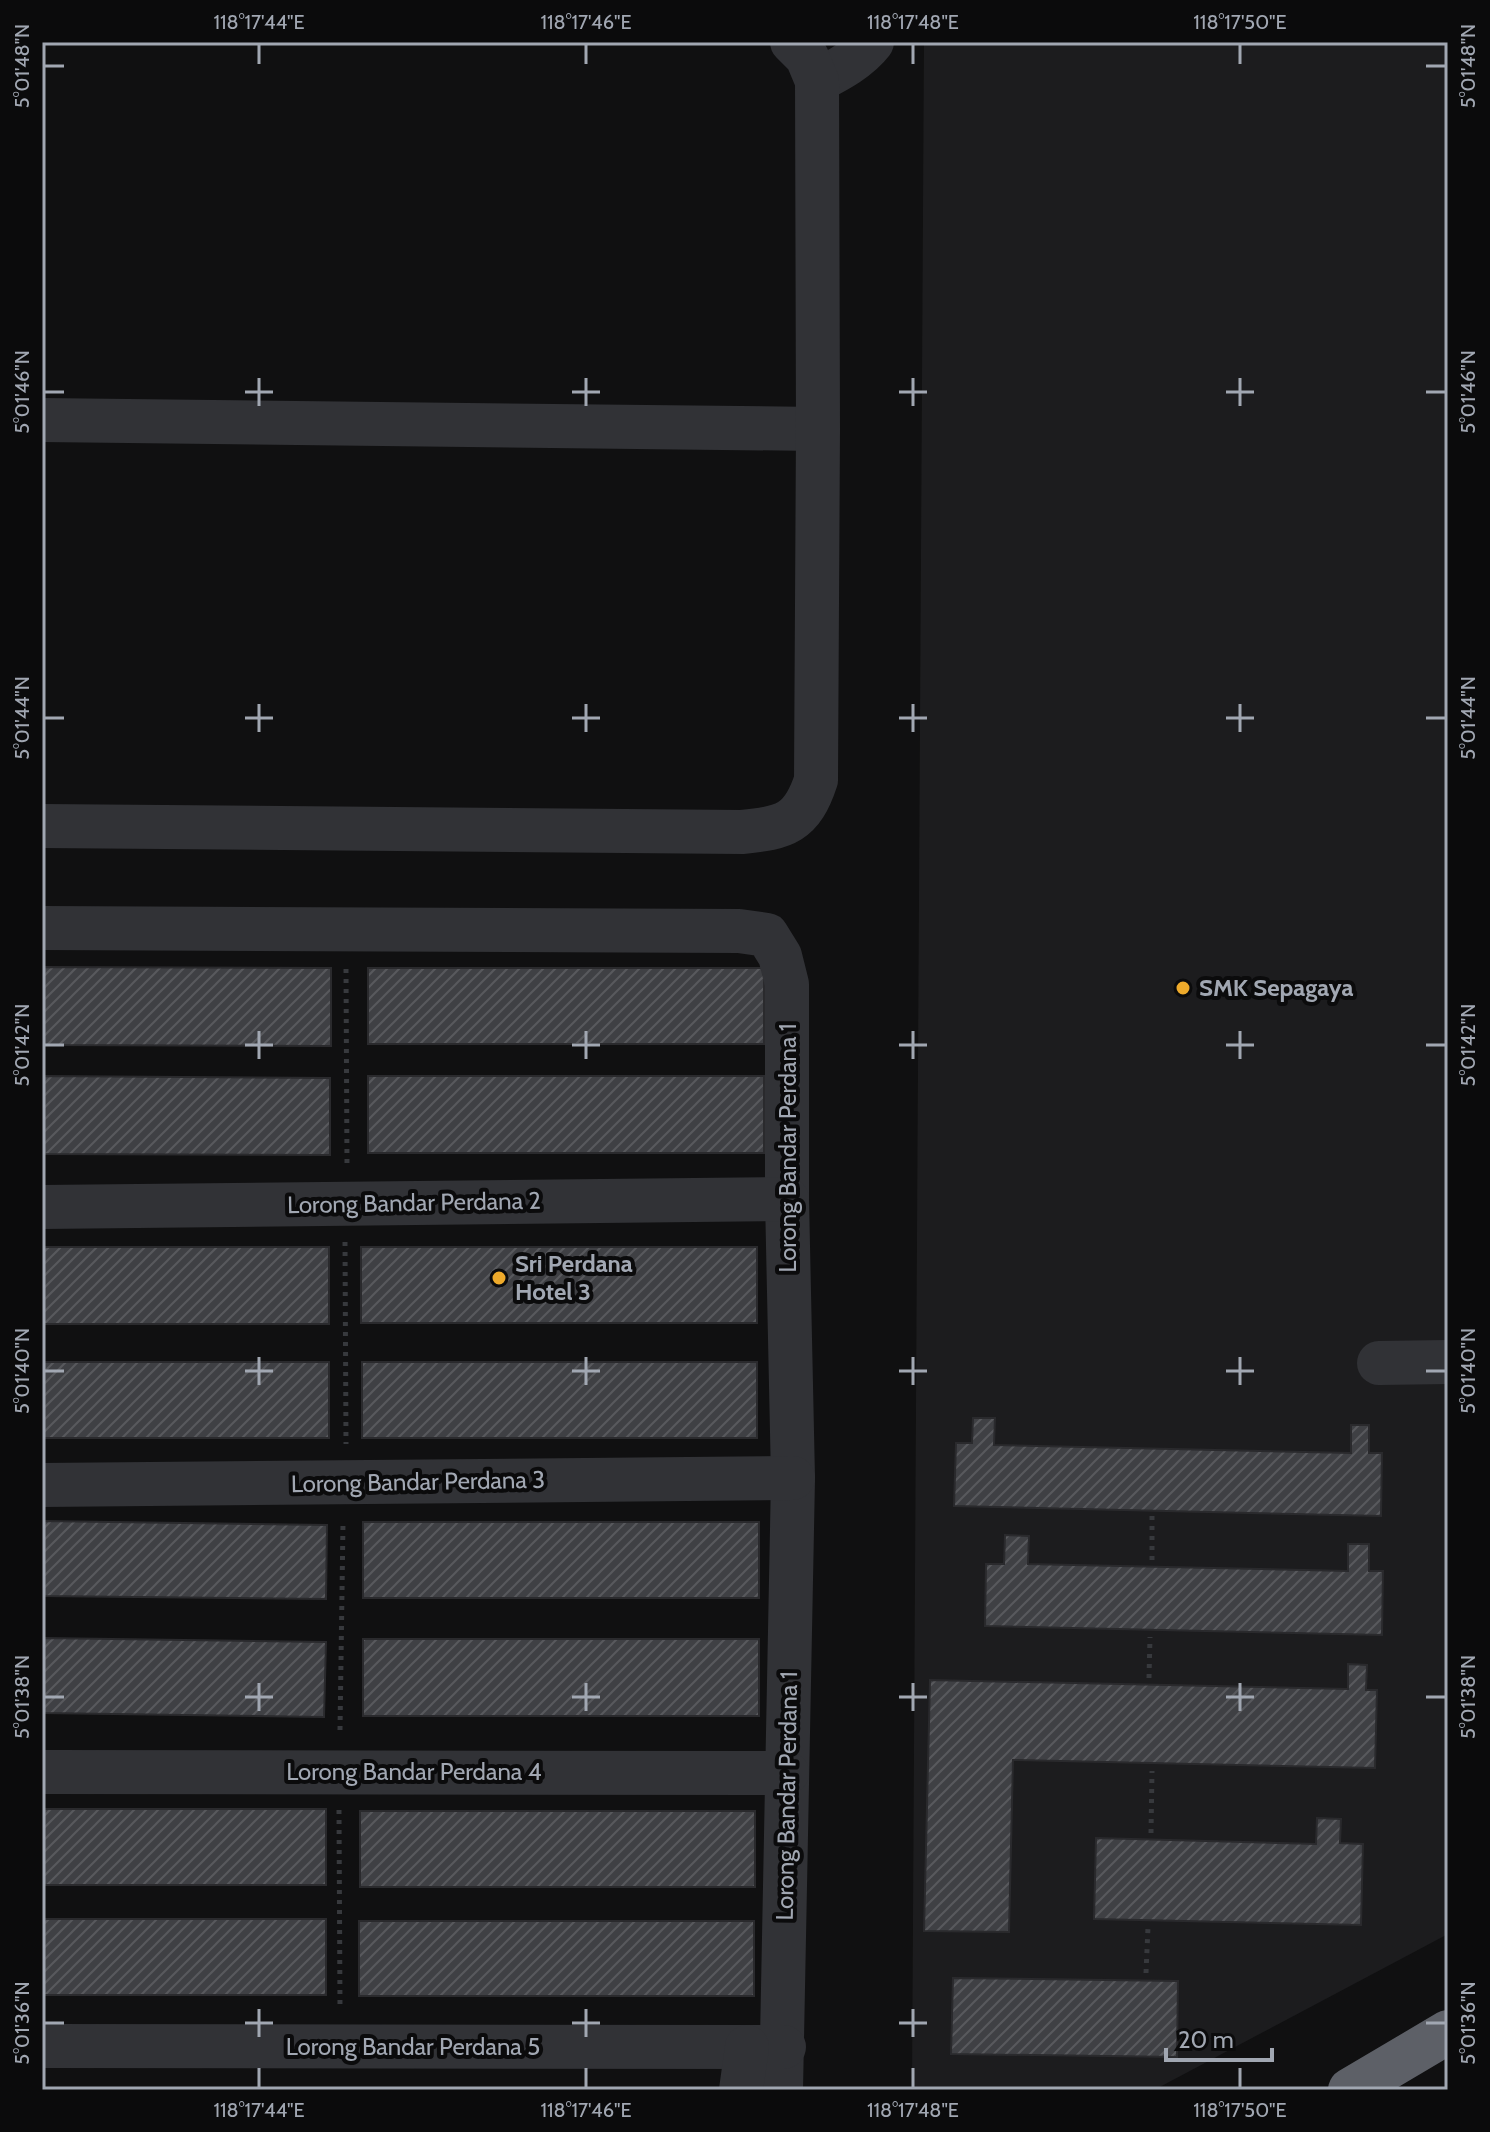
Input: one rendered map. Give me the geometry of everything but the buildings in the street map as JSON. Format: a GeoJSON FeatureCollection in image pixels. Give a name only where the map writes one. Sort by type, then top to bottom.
{"type":"FeatureCollection","features":[{"type":"Feature","properties":{"kind":"highway"},"geometry":{"type":"LineString","coordinates":[[1350,2090],[1448,2032]]}},
{"type":"Feature","properties":{"kind":"street"},"geometry":{"type":"LineString","coordinates":[[42,826],[726,832],[774,829],[795,818],[808,803],[816,780],[817,81],[807,57],[792,42]]}},
{"type":"Feature","properties":{"kind":"street"},"geometry":{"type":"LineString","coordinates":[[817,81],[843,67],[872,42]]}},
{"type":"Feature","properties":{"kind":"street"},"geometry":{"type":"LineString","coordinates":[[42,420],[818,429]]}},
{"type":"Feature","properties":{"kind":"street","name":"Lorong Bandar Perdana 1"},"geometry":{"type":"LineString","coordinates":[[42,928],[739,931],[767,935],[780,956],[787,984],[787,1199],[793,1478],[787,1773],[765,2047],[781,2090]]}},
{"type":"Feature","properties":{"kind":"street","name":"Lorong Bandar Perdana 2"},"geometry":{"type":"LineString","coordinates":[[42,1207],[787,1199]]}},
{"type":"Feature","properties":{"kind":"street"},"geometry":{"type":"LineString","coordinates":[[1379,1363],[1448,1362]]}},
{"type":"Feature","properties":{"kind":"street","name":"Lorong Bandar Perdana 3"},"geometry":{"type":"LineString","coordinates":[[42,1485],[793,1478]]}},
{"type":"Feature","properties":{"kind":"street","name":"Lorong Bandar Perdana 4"},"geometry":{"type":"LineString","coordinates":[[42,1772],[787,1773]]}},
{"type":"Feature","properties":{"kind":"street","name":"Lorong Bandar Perdana 5"},"geometry":{"type":"LineString","coordinates":[[42,2046],[765,2047]]}},
{"type":"Feature","properties":{"kind":"street"},"geometry":{"type":"LineString","coordinates":[[741,2090],[765,2047]]}},
{"type":"Feature","properties":{"kind":"path"},"geometry":{"type":"LineString","coordinates":[[346,968],[347,1167]]}},
{"type":"Feature","properties":{"kind":"path"},"geometry":{"type":"LineString","coordinates":[[345,1241],[346,1445]]}},
{"type":"Feature","properties":{"kind":"path"},"geometry":{"type":"LineString","coordinates":[[1152,1516],[1152,1561]]}},
{"type":"Feature","properties":{"kind":"path"},"geometry":{"type":"LineString","coordinates":[[340,1730],[343,1523]]}},
{"type":"Feature","properties":{"kind":"path"},"geometry":{"type":"LineString","coordinates":[[1149,1678],[1150,1637]]}},
{"type":"Feature","properties":{"kind":"path"},"geometry":{"type":"LineString","coordinates":[[1151,1833],[1152,1771]]}},
{"type":"Feature","properties":{"kind":"path"},"geometry":{"type":"LineString","coordinates":[[339,1805],[340,2013]]}},
{"type":"Feature","properties":{"kind":"path"},"geometry":{"type":"LineString","coordinates":[[1146,1973],[1148,1927]]}},
{"type":"Feature","properties":{"kind":"shaded area","name":"SMK Sepagaya"},"geometry":{"type":"Polygon","coordinates":[[[924,42],[1448,42],[1448,1934],[1154,2090],[912,2090],[924,42]]]}},
{"type":"Feature","properties":{"kind":"place","name":"SMK Sepagaya"},"geometry":{"type":"Point","coordinates":[1183,988]}},
{"type":"Feature","properties":{"kind":"place","name":"Sri Perdana Hotel 3"},"geometry":{"type":"Point","coordinates":[499,1278]}}]}
